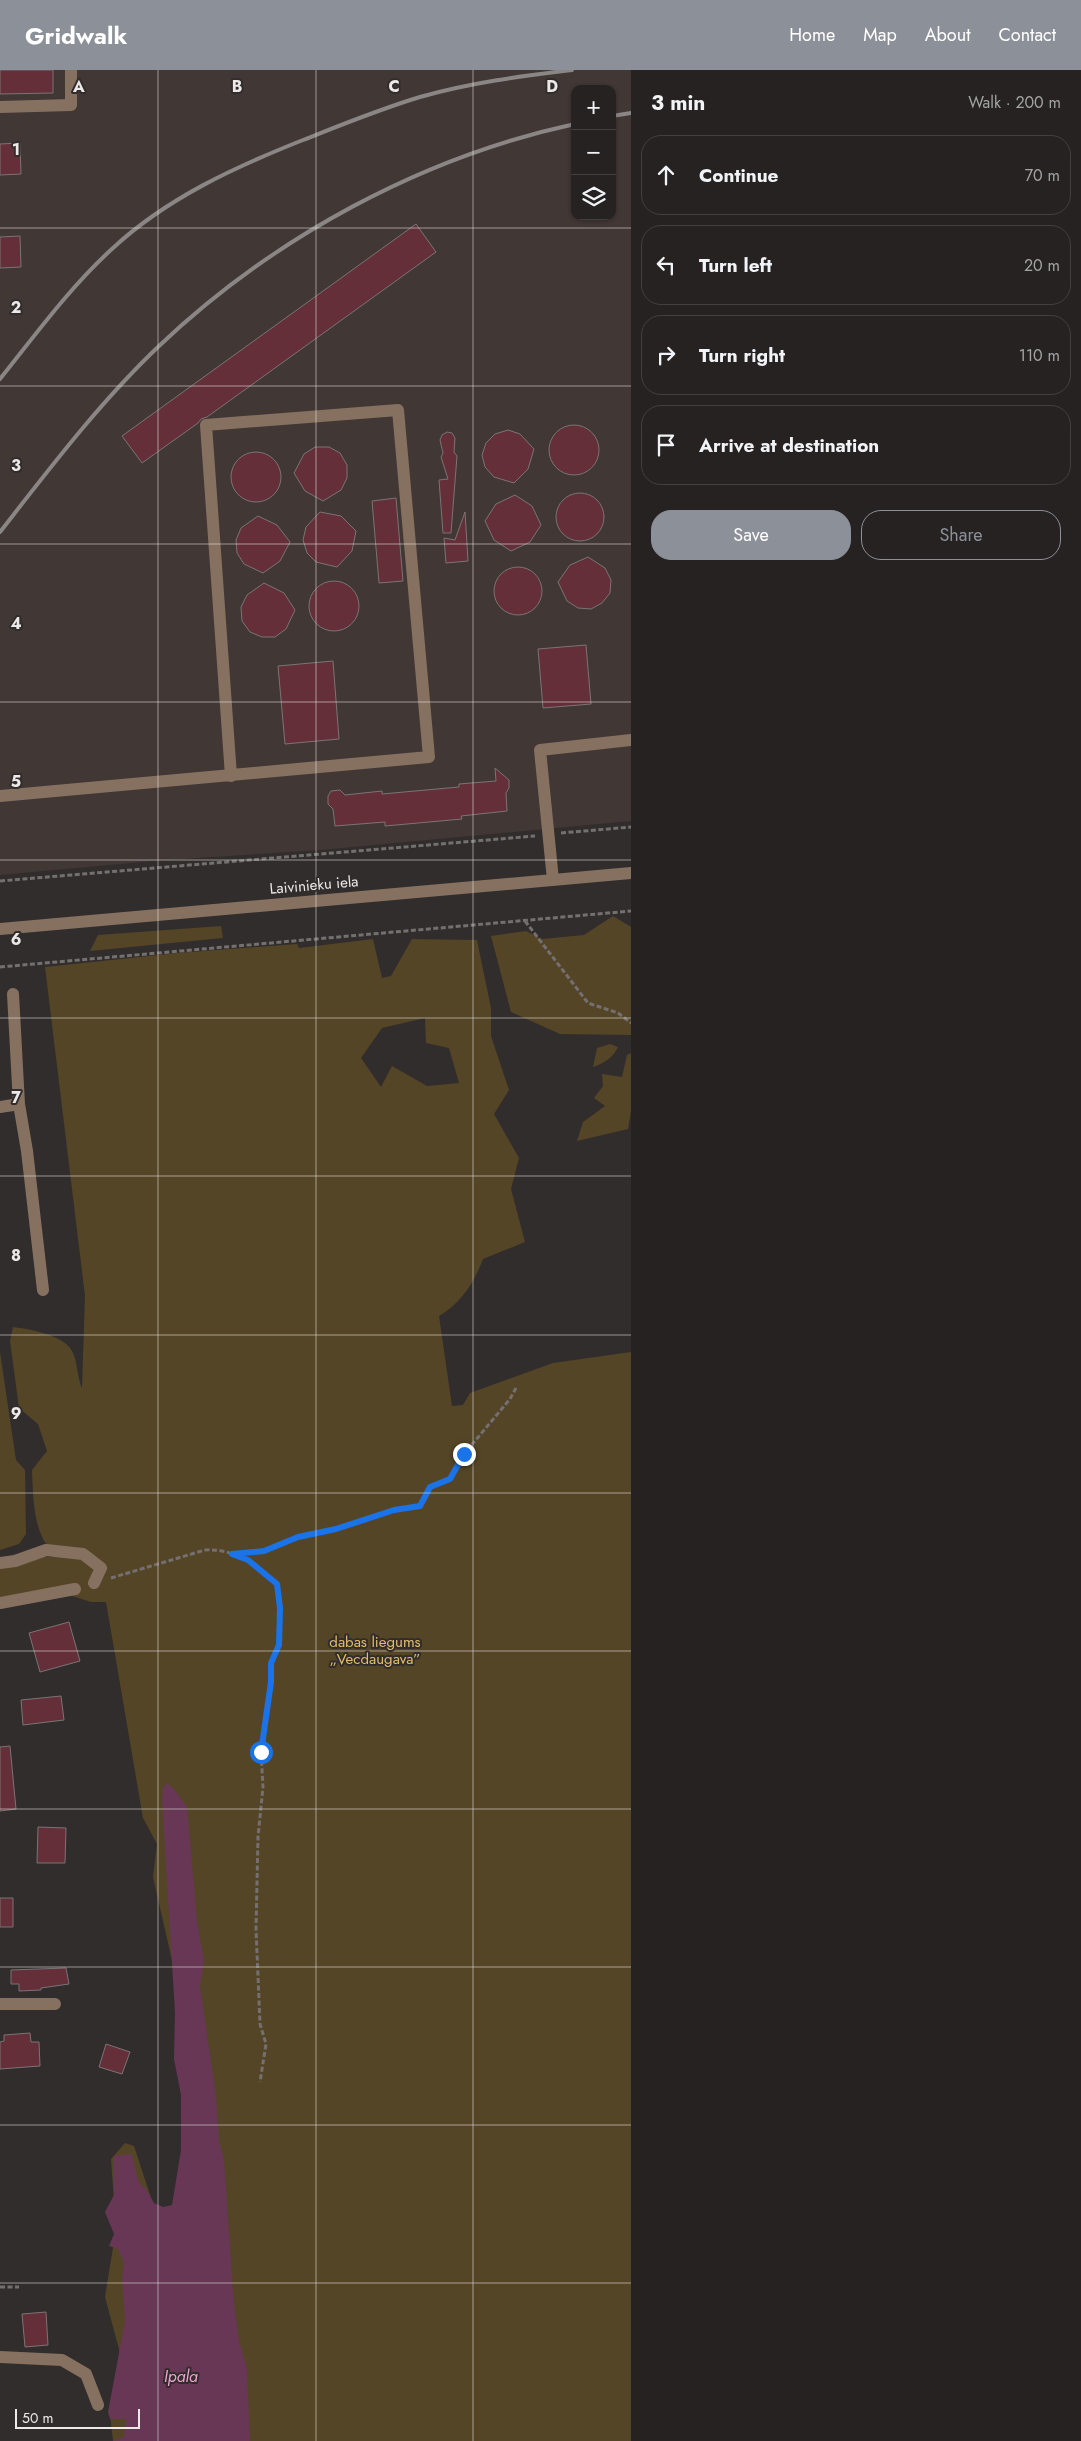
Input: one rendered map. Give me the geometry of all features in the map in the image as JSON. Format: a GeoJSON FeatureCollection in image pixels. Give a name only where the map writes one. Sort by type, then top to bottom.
{"type":"FeatureCollection","features":[{"type":"Feature","properties":{"kind":"street"},"geometry":{"type":"LineString","coordinates":[[0,107],[71,105],[71,70]]}},
{"type":"Feature","properties":{"kind":"street"},"geometry":{"type":"LineString","coordinates":[[0,796],[231,776],[429,757],[398,410],[206,424],[231,776]]}},
{"type":"Feature","properties":{"kind":"street"},"geometry":{"type":"LineString","coordinates":[[553,880],[540,750],[631,740]]}},
{"type":"Feature","properties":{"kind":"street","name":"Laivinieku iela"},"geometry":{"type":"LineString","coordinates":[[0,929],[631,873]]}},
{"type":"Feature","properties":{"kind":"street"},"geometry":{"type":"LineString","coordinates":[[13,994],[19,1104],[27,1151],[42,1290]]}},
{"type":"Feature","properties":{"kind":"street"},"geometry":{"type":"LineString","coordinates":[[0,1107],[19,1104]]}},
{"type":"Feature","properties":{"kind":"street"},"geometry":{"type":"LineString","coordinates":[[0,1563],[15,1561],[46,1550],[83,1554],[101,1568],[94,1583]]}},
{"type":"Feature","properties":{"kind":"street"},"geometry":{"type":"LineString","coordinates":[[0,1603],[75,1589]]}},
{"type":"Feature","properties":{"kind":"street"},"geometry":{"type":"LineString","coordinates":[[0,2004],[55,2004]]}},
{"type":"Feature","properties":{"kind":"street"},"geometry":{"type":"LineString","coordinates":[[0,2357],[62,2360],[86,2374],[98,2405]]}},
{"type":"Feature","properties":{"kind":"path"},"geometry":{"type":"LineString","coordinates":[[0,881],[631,827]]}},
{"type":"Feature","properties":{"kind":"path"},"geometry":{"type":"LineString","coordinates":[[0,967],[631,911]]}},
{"type":"Feature","properties":{"kind":"path"},"geometry":{"type":"LineString","coordinates":[[524,921],[588,1003],[618,1013],[631,1023]]}},
{"type":"Feature","properties":{"kind":"path"},"geometry":{"type":"LineString","coordinates":[[232,1554],[264,1551],[298,1537],[336,1529],[394,1510],[420,1506],[430,1487],[450,1479],[464,1454],[510,1399],[516,1388]]}},
{"type":"Feature","properties":{"kind":"path"},"geometry":{"type":"LineString","coordinates":[[94,1583],[205,1550],[220,1549],[248,1560],[277,1584],[280,1608],[279,1645],[271,1663],[271,1682],[261,1752],[263,1786],[258,1837],[256,1929],[260,2024],[266,2044],[260,2082]]}},
{"type":"Feature","properties":{"kind":"path"},"geometry":{"type":"LineString","coordinates":[[0,2287],[19,2287]]}},
{"type":"Feature","properties":{"kind":"shaded area"},"geometry":{"type":"Polygon","coordinates":[[[0,70],[631,70],[631,821],[321,850],[152,861],[0,875],[0,70]]]}},
{"type":"Feature","properties":{"kind":"green space"},"geometry":{"type":"Polygon","coordinates":[[[613,916],[631,927],[631,1035],[560,1034],[511,1012],[491,936],[526,931],[542,939],[584,935],[613,916]]]}},
{"type":"Feature","properties":{"kind":"green space"},"geometry":{"type":"Polygon","coordinates":[[[221,926],[223,938],[90,951],[98,935],[221,926]]]}},
{"type":"Feature","properties":{"kind":"green space","name":"dabas liegums „Vecdaugava”"},"geometry":{"type":"Polygon","coordinates":[[[373,939],[382,978],[391,976],[412,939],[477,940],[491,1008],[491,1036],[509,1090],[494,1114],[519,1158],[511,1189],[525,1242],[483,1259],[466,1292],[454,1305],[439,1316],[452,1406],[463,1405],[470,1393],[553,1363],[631,1352],[631,2441],[113,2441],[110,2415],[120,2353],[105,2297],[116,2229],[111,2159],[125,2143],[134,2146],[153,2204],[163,2212],[174,2206],[185,2183],[184,2013],[153,1877],[157,1844],[143,1818],[106,1602],[91,1602],[66,1594],[0,1597],[0,1569],[31,1557],[57,1557],[43,1539],[35,1514],[32,1470],[47,1451],[38,1424],[19,1408],[10,1341],[13,1327],[46,1334],[68,1345],[74,1355],[82,1388],[85,1296],[45,967],[177,953],[297,944],[299,948],[373,939]],[[425,1018],[382,1028],[361,1058],[381,1087],[392,1066],[427,1086],[459,1083],[449,1048],[426,1043],[425,1018]]]}},
{"type":"Feature","properties":{"kind":"green space"},"geometry":{"type":"Polygon","coordinates":[[[610,1044],[618,1047],[614,1054],[604,1062],[593,1067],[597,1048],[610,1044]]]}},
{"type":"Feature","properties":{"kind":"green space"},"geometry":{"type":"Polygon","coordinates":[[[631,1053],[631,1111],[628,1129],[577,1141],[583,1122],[605,1106],[594,1098],[603,1086],[602,1074],[622,1077],[627,1055],[631,1053]]]}},
{"type":"Feature","properties":{"kind":"green space"},"geometry":{"type":"Polygon","coordinates":[[[0,1352],[16,1460],[25,1470],[26,1534],[19,1544],[0,1550],[0,1352]]]}},
{"type":"Feature","properties":{"kind":"water","name":"Ipala"},"geometry":{"type":"Polygon","coordinates":[[[167,1783],[174,1789],[187,1807],[197,1921],[204,1961],[200,1986],[216,2096],[219,2141],[224,2160],[234,2305],[239,2340],[247,2369],[250,2441],[113,2441],[124,2437],[126,2419],[110,2419],[108,2412],[125,2321],[122,2279],[124,2262],[118,2249],[109,2246],[114,2234],[105,2212],[114,2195],[114,2156],[131,2154],[139,2183],[146,2189],[154,2203],[163,2207],[172,2205],[181,2150],[181,2095],[174,2059],[175,2013],[162,1799],[163,1788],[167,1783]]]}},
{"type":"Feature","properties":{"kind":"building"},"geometry":{"type":"Polygon","coordinates":[[[0,70],[53,70],[53,93],[0,94],[0,70]]]}},
{"type":"Feature","properties":{"kind":"building"},"geometry":{"type":"Polygon","coordinates":[[[20,143],[21,174],[0,175],[0,144],[20,143]]]}},
{"type":"Feature","properties":{"kind":"building"},"geometry":{"type":"Polygon","coordinates":[[[416,224],[436,252],[142,463],[122,436],[416,224]]]}},
{"type":"Feature","properties":{"kind":"building"},"geometry":{"type":"Polygon","coordinates":[[[20,236],[21,267],[0,268],[0,237],[20,236]]]}},
{"type":"Feature","properties":{"kind":"building"},"geometry":{"type":"Polygon","coordinates":[[[574,425],[583,427],[594,436],[599,450],[597,459],[588,470],[574,475],[565,473],[554,464],[549,450],[551,441],[560,430],[574,425]]]}},
{"type":"Feature","properties":{"kind":"building"},"geometry":{"type":"Polygon","coordinates":[[[508,430],[520,434],[534,449],[528,469],[514,483],[494,477],[485,467],[482,455],[486,443],[495,434],[508,430]]]}},
{"type":"Feature","properties":{"kind":"building"},"geometry":{"type":"Polygon","coordinates":[[[447,432],[452,433],[455,438],[454,452],[457,456],[451,533],[443,533],[439,480],[448,479],[441,457],[443,453],[440,440],[442,435],[447,432]]]}},
{"type":"Feature","properties":{"kind":"building"},"geometry":{"type":"Polygon","coordinates":[[[315,447],[329,447],[340,453],[347,465],[347,478],[341,490],[323,501],[305,491],[294,473],[304,454],[315,447]]]}},
{"type":"Feature","properties":{"kind":"building"},"geometry":{"type":"Polygon","coordinates":[[[251,452],[261,452],[274,459],[281,472],[281,482],[274,495],[261,502],[251,502],[242,498],[235,491],[231,482],[231,472],[235,463],[242,456],[251,452]]]}},
{"type":"Feature","properties":{"kind":"building"},"geometry":{"type":"Polygon","coordinates":[[[575,493],[585,493],[594,497],[600,503],[603,508],[603,526],[594,537],[585,541],[575,541],[566,537],[560,531],[556,522],[556,512],[560,503],[566,497],[575,493]]]}},
{"type":"Feature","properties":{"kind":"building"},"geometry":{"type":"Polygon","coordinates":[[[515,495],[532,506],[541,525],[530,542],[511,551],[494,540],[485,521],[496,504],[515,495]]]}},
{"type":"Feature","properties":{"kind":"building"},"geometry":{"type":"Polygon","coordinates":[[[396,498],[403,581],[379,583],[372,501],[396,498]]]}},
{"type":"Feature","properties":{"kind":"building"},"geometry":{"type":"Polygon","coordinates":[[[320,512],[341,516],[356,531],[352,551],[337,567],[316,562],[307,553],[303,540],[306,527],[320,512]]]}},
{"type":"Feature","properties":{"kind":"building"},"geometry":{"type":"Polygon","coordinates":[[[465,512],[468,561],[446,563],[444,538],[455,540],[465,512]]]}},
{"type":"Feature","properties":{"kind":"building"},"geometry":{"type":"Polygon","coordinates":[[[258,516],[277,525],[290,542],[280,561],[263,573],[244,564],[237,553],[236,540],[241,528],[258,516]]]}},
{"type":"Feature","properties":{"kind":"building"},"geometry":{"type":"Polygon","coordinates":[[[588,557],[605,568],[611,580],[610,593],[602,603],[591,609],[578,608],[567,601],[558,582],[570,565],[588,557]]]}},
{"type":"Feature","properties":{"kind":"building"},"geometry":{"type":"Polygon","coordinates":[[[513,567],[523,567],[532,571],[538,577],[541,582],[541,600],[532,611],[523,615],[513,615],[504,611],[498,605],[494,596],[494,586],[498,577],[504,571],[513,567]]]}},
{"type":"Feature","properties":{"kind":"building"},"geometry":{"type":"Polygon","coordinates":[[[329,581],[339,581],[352,588],[359,601],[359,611],[352,624],[339,631],[329,631],[320,627],[313,620],[309,611],[309,601],[313,592],[320,585],[329,581]]]}},
{"type":"Feature","properties":{"kind":"building"},"geometry":{"type":"Polygon","coordinates":[[[264,583],[284,593],[295,610],[286,629],[275,637],[262,637],[250,632],[242,621],[241,607],[247,595],[264,583]]]}},
{"type":"Feature","properties":{"kind":"building"},"geometry":{"type":"Polygon","coordinates":[[[586,645],[591,704],[543,708],[538,649],[586,645]]]}},
{"type":"Feature","properties":{"kind":"building"},"geometry":{"type":"Polygon","coordinates":[[[333,661],[339,739],[285,744],[278,666],[333,661]]]}},
{"type":"Feature","properties":{"kind":"building"},"geometry":{"type":"Polygon","coordinates":[[[495,768],[509,780],[509,788],[506,793],[507,811],[461,816],[462,819],[385,826],[385,822],[335,826],[333,809],[328,804],[328,796],[331,791],[340,790],[345,795],[382,791],[382,794],[459,787],[459,784],[496,781],[495,768]]]}},
{"type":"Feature","properties":{"kind":"building"},"geometry":{"type":"Polygon","coordinates":[[[69,1622],[80,1661],[40,1672],[29,1633],[69,1622]]]}},
{"type":"Feature","properties":{"kind":"building"},"geometry":{"type":"Polygon","coordinates":[[[61,1696],[64,1720],[23,1725],[21,1700],[61,1696]]]}},
{"type":"Feature","properties":{"kind":"building"},"geometry":{"type":"Polygon","coordinates":[[[10,1746],[16,1809],[0,1811],[0,1747],[10,1746]]]}},
{"type":"Feature","properties":{"kind":"building"},"geometry":{"type":"Polygon","coordinates":[[[38,1827],[66,1828],[65,1863],[37,1863],[38,1827]]]}},
{"type":"Feature","properties":{"kind":"building"},"geometry":{"type":"Polygon","coordinates":[[[0,1898],[13,1898],[13,1927],[0,1927],[0,1898]]]}},
{"type":"Feature","properties":{"kind":"building"},"geometry":{"type":"Polygon","coordinates":[[[66,1968],[69,1984],[41,1988],[41,1990],[19,1991],[19,1984],[11,1984],[11,1970],[66,1968]]]}},
{"type":"Feature","properties":{"kind":"building"},"geometry":{"type":"Polygon","coordinates":[[[30,2033],[31,2042],[39,2042],[40,2066],[0,2069],[0,2042],[4,2041],[4,2035],[30,2033]]]}},
{"type":"Feature","properties":{"kind":"building"},"geometry":{"type":"Polygon","coordinates":[[[106,2044],[130,2052],[122,2074],[99,2067],[106,2044]]]}},
{"type":"Feature","properties":{"kind":"building"},"geometry":{"type":"Polygon","coordinates":[[[46,2312],[48,2345],[25,2347],[22,2314],[46,2312]]]}},
{"type":"Feature","properties":{"kind":"railway"},"geometry":{"type":"LineString","coordinates":[[0,379],[54,311],[97,263],[134,230],[203,185],[278,150],[361,117],[420,97],[514,77],[572,70]]}},
{"type":"Feature","properties":{"kind":"railway"},"geometry":{"type":"LineString","coordinates":[[616,115],[631,113]]}},
{"type":"Feature","properties":{"kind":"railway"},"geometry":{"type":"LineString","coordinates":[[0,532],[76,436],[137,367],[203,307],[250,270],[300,237],[352,207],[406,180],[461,157],[571,125]]}},
{"type":"Feature","properties":{"kind":"route"},"geometry":{"type":"LineString","coordinates":[[261,1752],[271,1682],[271,1663],[279,1645],[280,1608],[277,1584],[248,1560],[232,1554],[264,1551],[298,1537],[373,1519],[394,1510],[420,1506],[430,1487],[450,1479],[464,1454]]}}]}
